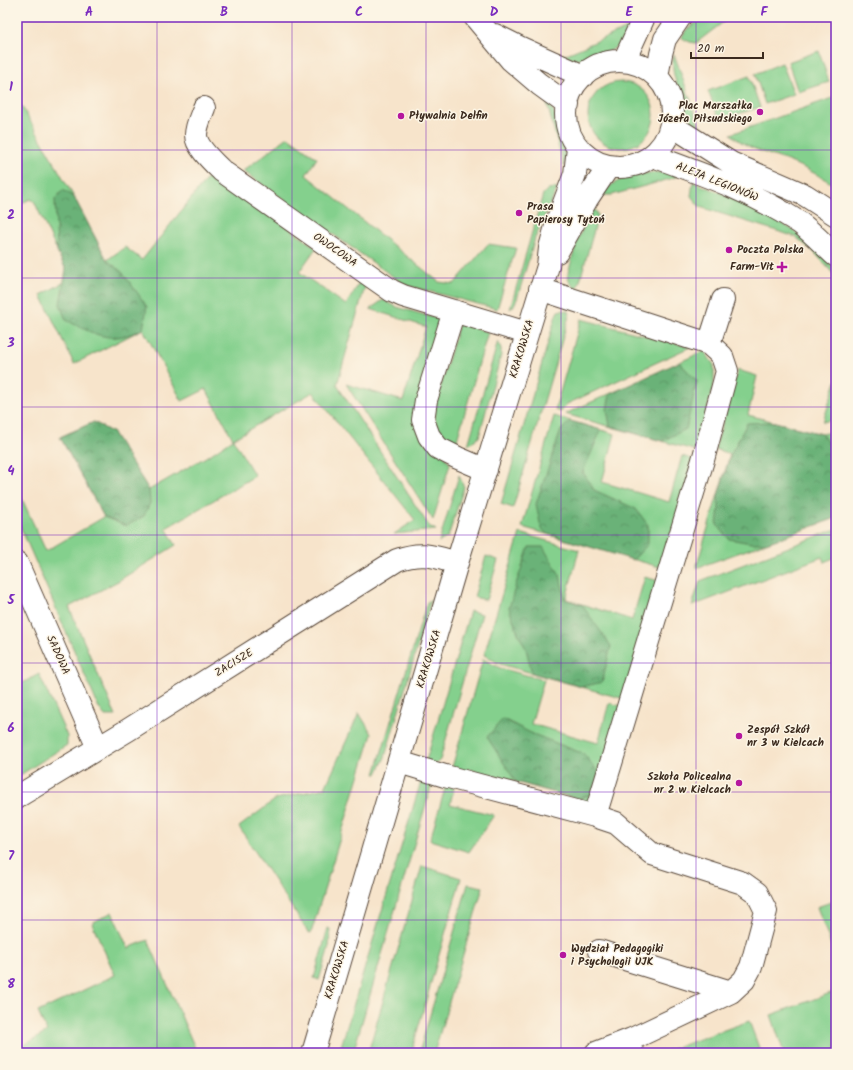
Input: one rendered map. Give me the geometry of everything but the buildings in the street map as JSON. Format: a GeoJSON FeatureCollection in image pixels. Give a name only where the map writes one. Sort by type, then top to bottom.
{"type":"FeatureCollection","features":[{"type":"Feature","properties":{"kind":"street"},"geometry":{"type":"LineString","coordinates":[[624,62],[644,17]]}},
{"type":"Feature","properties":{"kind":"street"},"geometry":{"type":"LineString","coordinates":[[657,77],[665,39],[680,17]]}},
{"type":"Feature","properties":{"kind":"street"},"geometry":{"type":"LineString","coordinates":[[482,24],[521,48],[583,76]]}},
{"type":"Feature","properties":{"kind":"street"},"geometry":{"type":"LineString","coordinates":[[482,24],[511,60],[538,84],[568,105]]}},
{"type":"Feature","properties":{"kind":"street"},"geometry":{"type":"LineString","coordinates":[[609,62],[624,62],[642,66],[657,77],[667,91],[672,108],[671,125],[664,142],[653,156],[639,164],[624,167],[609,166],[594,160],[578,148],[572,137],[567,121],[568,105],[573,89],[583,76],[595,67],[609,62]]}},
{"type":"Feature","properties":{"kind":"street","name":"OWOCOWA"},"geometry":{"type":"LineString","coordinates":[[204,108],[197,129],[196,140],[210,159],[222,171],[392,290],[403,296],[527,333]]}},
{"type":"Feature","properties":{"kind":"street","name":"ALEJA LEGIONÓW"},"geometry":{"type":"LineString","coordinates":[[671,125],[731,163],[805,195],[836,215]]}},
{"type":"Feature","properties":{"kind":"street","name":"KRAKOWSKA"},"geometry":{"type":"LineString","coordinates":[[313,1053],[457,562],[548,266],[550,248],[556,226],[575,174],[578,148]]}},
{"type":"Feature","properties":{"kind":"street","name":"ALEJA LEGIONÓW"},"geometry":{"type":"LineString","coordinates":[[653,156],[743,190],[764,201],[800,224],[818,238],[836,256]]}},
{"type":"Feature","properties":{"kind":"street","name":"KRAKOWSKA"},"geometry":{"type":"LineString","coordinates":[[548,266],[563,244],[587,199],[609,166]]}},
{"type":"Feature","properties":{"kind":"street"},"geometry":{"type":"LineString","coordinates":[[540,289],[709,344],[722,356],[727,371],[703,460],[595,816]]}},
{"type":"Feature","properties":{"kind":"street"},"geometry":{"type":"LineString","coordinates":[[709,344],[723,300]]}},
{"type":"Feature","properties":{"kind":"street"},"geometry":{"type":"LineString","coordinates":[[454,311],[426,400],[423,420],[429,436],[438,448],[486,470]]}},
{"type":"Feature","properties":{"kind":"street","name":"ZACISZE"},"geometry":{"type":"LineString","coordinates":[[17,797],[98,748],[397,560],[424,554],[457,562]]}},
{"type":"Feature","properties":{"kind":"street","name":"SADOWA"},"geometry":{"type":"LineString","coordinates":[[17,563],[98,748]]}},
{"type":"Feature","properties":{"kind":"street"},"geometry":{"type":"LineString","coordinates":[[399,762],[445,776],[616,822],[652,854],[743,884],[757,893],[766,911],[751,967],[744,980],[731,992],[632,1046],[596,1053]]}},
{"type":"Feature","properties":{"kind":"street"},"geometry":{"type":"LineString","coordinates":[[599,952],[731,992]]}},
{"type":"Feature","properties":{"kind":"green space"},"geometry":{"type":"Polygon","coordinates":[[[704,17],[730,17],[696,43],[681,38],[686,30],[704,17]]]}},
{"type":"Feature","properties":{"kind":"green space"},"geometry":{"type":"Polygon","coordinates":[[[630,27],[615,48],[601,55],[585,59],[562,56],[630,27]]]}},
{"type":"Feature","properties":{"kind":"green space"},"geometry":{"type":"Polygon","coordinates":[[[819,51],[829,82],[798,92],[788,62],[819,51]]]}},
{"type":"Feature","properties":{"kind":"green space"},"geometry":{"type":"Polygon","coordinates":[[[674,54],[702,132],[690,123],[686,115],[673,72],[674,54]]]}},
{"type":"Feature","properties":{"kind":"green space"},"geometry":{"type":"Polygon","coordinates":[[[782,63],[794,94],[765,104],[755,74],[782,63]]]}},
{"type":"Feature","properties":{"kind":"green space"},"geometry":{"type":"Polygon","coordinates":[[[749,76],[760,107],[719,120],[708,91],[749,76]]]}},
{"type":"Feature","properties":{"kind":"green space"},"geometry":{"type":"Polygon","coordinates":[[[614,82],[628,82],[640,87],[649,96],[654,108],[652,128],[645,139],[628,148],[614,148],[602,143],[593,134],[588,122],[588,108],[593,96],[602,87],[614,82]]]}},
{"type":"Feature","properties":{"kind":"green space"},"geometry":{"type":"Polygon","coordinates":[[[835,97],[836,186],[801,166],[744,144],[731,134],[835,97]]]}},
{"type":"Feature","properties":{"kind":"green space"},"geometry":{"type":"Polygon","coordinates":[[[546,100],[555,115],[565,153],[564,167],[546,100]]]}},
{"type":"Feature","properties":{"kind":"green space"},"geometry":{"type":"Polygon","coordinates":[[[21,105],[74,197],[107,260],[125,247],[142,260],[213,171],[316,248],[299,272],[346,305],[361,280],[366,283],[337,385],[429,526],[436,530],[394,534],[415,520],[313,392],[233,439],[206,389],[182,401],[143,329],[74,364],[41,295],[70,279],[34,201],[30,199],[17,206],[17,107],[21,105]]]}},
{"type":"Feature","properties":{"kind":"green space"},"geometry":{"type":"Polygon","coordinates":[[[288,137],[317,158],[306,175],[439,282],[454,284],[488,244],[516,248],[497,309],[405,285],[243,171],[288,137]]]}},
{"type":"Feature","properties":{"kind":"green space"},"geometry":{"type":"Polygon","coordinates":[[[662,172],[678,176],[612,195],[601,195],[606,189],[620,180],[645,173],[662,172]]]}},
{"type":"Feature","properties":{"kind":"green space"},"geometry":{"type":"Polygon","coordinates":[[[693,182],[739,200],[793,230],[828,261],[836,271],[836,277],[815,253],[796,237],[700,207],[691,196],[693,182]]]}},
{"type":"Feature","properties":{"kind":"green space"},"geometry":{"type":"Polygon","coordinates":[[[548,189],[557,189],[535,238],[517,299],[513,307],[510,309],[543,194],[548,189]]]}},
{"type":"Feature","properties":{"kind":"green space"},"geometry":{"type":"Polygon","coordinates":[[[63,190],[74,197],[107,260],[122,272],[147,307],[143,329],[121,336],[103,336],[95,334],[66,320],[60,304],[66,269],[57,252],[55,199],[63,190]]]}},
{"type":"Feature","properties":{"kind":"green space"},"geometry":{"type":"Polygon","coordinates":[[[593,209],[596,211],[598,216],[579,284],[575,289],[569,281],[568,273],[578,238],[593,209]]]}},
{"type":"Feature","properties":{"kind":"green space"},"geometry":{"type":"Polygon","coordinates":[[[383,300],[397,307],[442,320],[415,412],[450,464],[433,520],[346,384],[403,401],[426,327],[370,309],[383,300]]]}},
{"type":"Feature","properties":{"kind":"green space"},"geometry":{"type":"Polygon","coordinates":[[[558,311],[568,311],[569,316],[513,508],[501,504],[556,315],[558,311]]]}},
{"type":"Feature","properties":{"kind":"green space"},"geometry":{"type":"Polygon","coordinates":[[[581,319],[690,347],[567,404],[560,412],[555,410],[581,319]]]}},
{"type":"Feature","properties":{"kind":"green space"},"geometry":{"type":"Polygon","coordinates":[[[459,323],[488,332],[455,447],[442,441],[435,423],[435,406],[459,323]]]}},
{"type":"Feature","properties":{"kind":"green space"},"geometry":{"type":"Polygon","coordinates":[[[498,341],[501,349],[501,355],[479,437],[468,445],[498,341]]]}},
{"type":"Feature","properties":{"kind":"green space"},"geometry":{"type":"Polygon","coordinates":[[[704,351],[714,365],[714,384],[697,451],[565,414],[704,351]]]}},
{"type":"Feature","properties":{"kind":"green space"},"geometry":{"type":"Polygon","coordinates":[[[679,362],[697,381],[686,429],[662,441],[610,426],[607,410],[610,394],[679,362]]]}},
{"type":"Feature","properties":{"kind":"green space"},"geometry":{"type":"Polygon","coordinates":[[[738,370],[757,376],[748,415],[822,434],[836,431],[836,518],[696,568],[730,454],[715,449],[738,370]]]}},
{"type":"Feature","properties":{"kind":"green space"},"geometry":{"type":"Polygon","coordinates":[[[836,381],[836,419],[823,422],[836,381]]]}},
{"type":"Feature","properties":{"kind":"green space"},"geometry":{"type":"Polygon","coordinates":[[[554,416],[615,434],[602,482],[669,502],[682,456],[695,460],[663,568],[522,527],[554,416]]]}},
{"type":"Feature","properties":{"kind":"green space"},"geometry":{"type":"Polygon","coordinates":[[[570,421],[601,430],[583,472],[594,490],[636,509],[648,525],[648,544],[633,560],[547,534],[541,528],[536,504],[561,430],[570,421]]]}},
{"type":"Feature","properties":{"kind":"green space"},"geometry":{"type":"Polygon","coordinates":[[[94,422],[113,433],[149,490],[211,454],[233,439],[255,476],[166,528],[176,545],[118,581],[69,607],[116,716],[105,716],[99,708],[17,519],[17,488],[46,551],[104,517],[60,437],[94,422]]]}},
{"type":"Feature","properties":{"kind":"green space"},"geometry":{"type":"Polygon","coordinates":[[[94,422],[113,433],[149,490],[150,503],[144,516],[126,526],[104,517],[60,437],[94,422]]]}},
{"type":"Feature","properties":{"kind":"green space"},"geometry":{"type":"Polygon","coordinates":[[[774,422],[822,434],[830,446],[836,447],[836,518],[766,543],[751,543],[729,539],[717,525],[719,508],[718,496],[731,454],[747,423],[774,422]]]}},
{"type":"Feature","properties":{"kind":"green space"},"geometry":{"type":"Polygon","coordinates":[[[459,475],[464,487],[448,537],[439,542],[459,475]]]}},
{"type":"Feature","properties":{"kind":"green space"},"geometry":{"type":"Polygon","coordinates":[[[836,529],[836,557],[824,562],[822,557],[692,606],[700,581],[836,529]]]}},
{"type":"Feature","properties":{"kind":"green space"},"geometry":{"type":"Polygon","coordinates":[[[520,533],[579,550],[566,599],[632,620],[645,577],[659,581],[624,699],[500,664],[484,655],[520,533]]]}},
{"type":"Feature","properties":{"kind":"green space"},"geometry":{"type":"Polygon","coordinates":[[[529,547],[543,547],[560,575],[565,599],[582,605],[611,646],[602,682],[582,687],[532,673],[526,649],[518,633],[509,608],[529,547]]]}},
{"type":"Feature","properties":{"kind":"green space"},"geometry":{"type":"Polygon","coordinates":[[[486,556],[498,560],[486,600],[474,597],[486,556]]]}},
{"type":"Feature","properties":{"kind":"green space"},"geometry":{"type":"Polygon","coordinates":[[[431,600],[385,757],[377,774],[375,774],[427,602],[431,600]]]}},
{"type":"Feature","properties":{"kind":"green space"},"geometry":{"type":"Polygon","coordinates":[[[470,611],[482,614],[440,760],[435,765],[426,761],[470,611]]]}},
{"type":"Feature","properties":{"kind":"green space"},"geometry":{"type":"Polygon","coordinates":[[[483,659],[500,668],[544,680],[531,724],[598,743],[609,703],[622,706],[592,803],[468,769],[461,774],[451,771],[483,659]]]}},
{"type":"Feature","properties":{"kind":"green space"},"geometry":{"type":"Polygon","coordinates":[[[39,674],[67,736],[67,745],[17,777],[17,686],[39,674]]]}},
{"type":"Feature","properties":{"kind":"green space"},"geometry":{"type":"Polygon","coordinates":[[[359,713],[372,734],[311,933],[308,932],[239,827],[276,799],[325,788],[359,713]]]}},
{"type":"Feature","properties":{"kind":"green space"},"geometry":{"type":"Polygon","coordinates":[[[503,719],[533,734],[584,754],[601,776],[595,793],[578,799],[516,782],[487,737],[503,719]]]}},
{"type":"Feature","properties":{"kind":"green space"},"geometry":{"type":"Polygon","coordinates":[[[427,778],[431,779],[431,787],[353,1053],[339,1053],[421,781],[427,778]]]}},
{"type":"Feature","properties":{"kind":"green space"},"geometry":{"type":"Polygon","coordinates":[[[446,785],[454,788],[450,804],[494,815],[469,852],[430,840],[446,785]]]}},
{"type":"Feature","properties":{"kind":"green space"},"geometry":{"type":"Polygon","coordinates":[[[422,866],[461,878],[411,1053],[368,1053],[422,866]]]}},
{"type":"Feature","properties":{"kind":"green space"},"geometry":{"type":"Polygon","coordinates":[[[468,884],[483,887],[434,1053],[419,1053],[468,884]]]}},
{"type":"Feature","properties":{"kind":"green space"},"geometry":{"type":"Polygon","coordinates":[[[831,902],[836,917],[836,958],[817,907],[831,902]]]}},
{"type":"Feature","properties":{"kind":"green space"},"geometry":{"type":"Polygon","coordinates":[[[112,912],[128,948],[148,940],[195,1048],[182,1053],[17,1053],[17,1049],[47,1032],[38,1012],[115,975],[92,923],[112,912]]]}},
{"type":"Feature","properties":{"kind":"green space"},"geometry":{"type":"Polygon","coordinates":[[[328,928],[330,929],[329,947],[319,980],[314,978],[328,928]]]}},
{"type":"Feature","properties":{"kind":"green space"},"geometry":{"type":"Polygon","coordinates":[[[836,991],[836,1053],[784,1053],[771,1015],[836,991]]]}},
{"type":"Feature","properties":{"kind":"green space"},"geometry":{"type":"Polygon","coordinates":[[[749,1021],[761,1053],[661,1053],[749,1021]]]}},
{"type":"Feature","properties":{"kind":"place","name":"Plac Marszałka Józefa Piłsudskiego"},"geometry":{"type":"Point","coordinates":[760,112]}},
{"type":"Feature","properties":{"kind":"place","name":"Pływalnia Delfin"},"geometry":{"type":"Point","coordinates":[401,116]}},
{"type":"Feature","properties":{"kind":"place","name":"Prasa Papierosy Tytoń"},"geometry":{"type":"Point","coordinates":[519,213]}},
{"type":"Feature","properties":{"kind":"place","name":"Poczta Polska"},"geometry":{"type":"Point","coordinates":[729,250]}},
{"type":"Feature","properties":{"kind":"place","name":"Farm-Vit"},"geometry":{"type":"Point","coordinates":[782,267]}},
{"type":"Feature","properties":{"kind":"place","name":"Zespół Szkół nr 3 w Kielcach"},"geometry":{"type":"Point","coordinates":[739,736]}},
{"type":"Feature","properties":{"kind":"place","name":"Szkoła Policealna nr 2 w Kielcach"},"geometry":{"type":"Point","coordinates":[739,783]}},
{"type":"Feature","properties":{"kind":"place","name":"Wydział Pedagogiki i Psychologii UJK"},"geometry":{"type":"Point","coordinates":[563,955]}}]}
